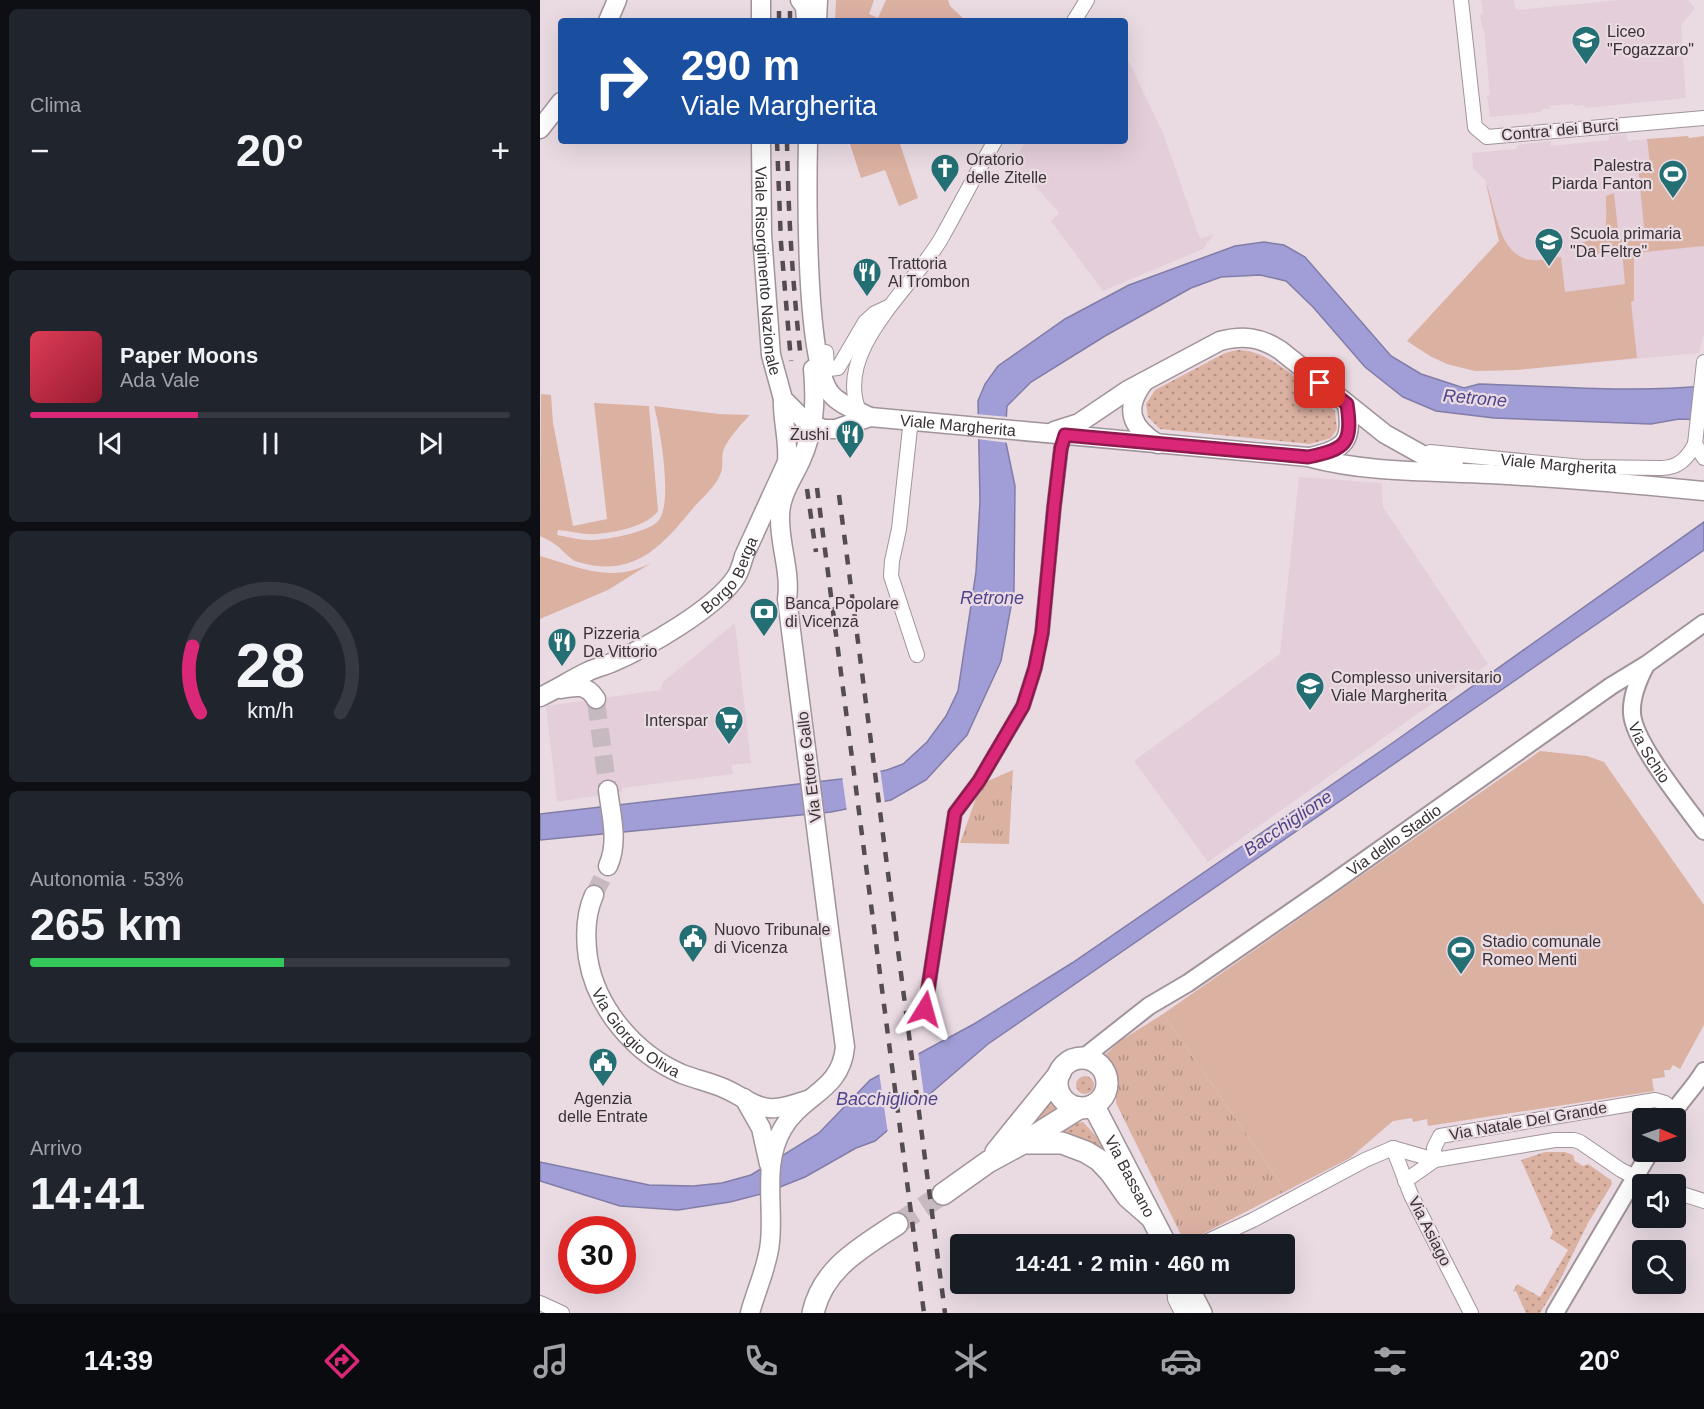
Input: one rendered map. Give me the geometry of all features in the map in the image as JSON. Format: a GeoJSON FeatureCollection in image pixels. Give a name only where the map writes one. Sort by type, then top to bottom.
{"type":"FeatureCollection","features":[{"type":"Feature","properties":{"kind":"main road"},"geometry":{"type":"LineString","coordinates":[[609,18],[617,0]]}},
{"type":"Feature","properties":{"kind":"main road"},"geometry":{"type":"LineString","coordinates":[[800,0],[805,7],[806,18]]}},
{"type":"Feature","properties":{"kind":"main road"},"geometry":{"type":"LineString","coordinates":[[817,18],[818,0]]}},
{"type":"Feature","properties":{"kind":"main road"},"geometry":{"type":"LineString","coordinates":[[540,129],[558,106]]}},
{"type":"Feature","properties":{"kind":"main road","name":"Viale Risorgimento Nazionale"},"geometry":{"type":"LineString","coordinates":[[760,144],[762,235],[771,355],[783,399],[788,439]]}},
{"type":"Feature","properties":{"kind":"main road"},"geometry":{"type":"LineString","coordinates":[[808,144],[808,232],[813,308]]}},
{"type":"Feature","properties":{"kind":"main road","name":"Viale Margherita"},"geometry":{"type":"LineString","coordinates":[[813,308],[819,367],[823,381],[838,401],[865,414],[969,426],[1308,457],[1328,463],[1375,468],[1488,474],[1704,491]]}},
{"type":"Feature","properties":{"kind":"main road","name":"Via Ettore Gallo"},"geometry":{"type":"LineString","coordinates":[[770,1157],[783,1129],[809,1100],[829,1085],[838,1074],[844,1060],[845,1047],[787,599],[789,585],[780,517],[782,501],[801,461],[813,427],[816,399],[809,334],[813,308]]}},
{"type":"Feature","properties":{"kind":"main road","name":"Viale Margherita"},"geometry":{"type":"LineString","coordinates":[[1042,432],[1068,428],[1079,423],[1128,390],[1220,341],[1246,337],[1269,343],[1280,350],[1385,434],[1428,458],[1488,474]]}},
{"type":"Feature","properties":{"kind":"main road"},"geometry":{"type":"LineString","coordinates":[[1144,382],[1133,400],[1132,412],[1136,424],[1147,437],[1158,444]]}},
{"type":"Feature","properties":{"kind":"main road"},"geometry":{"type":"LineString","coordinates":[[783,399],[797,415],[813,427]]}},
{"type":"Feature","properties":{"kind":"main road","name":"Viale Margherita"},"geometry":{"type":"LineString","coordinates":[[1308,457],[1340,448],[1350,425],[1347,404]]}},
{"type":"Feature","properties":{"kind":"main road","name":"Viale Margherita"},"geometry":{"type":"LineString","coordinates":[[813,427],[836,429],[865,414]]}},
{"type":"Feature","properties":{"kind":"main road","name":"Borgo Berga"},"geometry":{"type":"LineString","coordinates":[[548,694],[565,682],[609,664],[679,627],[726,590],[740,570],[744,556],[787,462],[788,439]]}},
{"type":"Feature","properties":{"kind":"main road"},"geometry":{"type":"LineString","coordinates":[[740,570],[762,540],[771,542],[781,585],[787,599]]}},
{"type":"Feature","properties":{"kind":"main road","name":"Borgo Berga"},"geometry":{"type":"LineString","coordinates":[[548,694],[582,687],[592,692],[596,700],[601,674],[609,664]]}},
{"type":"Feature","properties":{"kind":"main road"},"geometry":{"type":"LineString","coordinates":[[608,795],[614,840],[608,866]]}},
{"type":"Feature","properties":{"kind":"main road","name":"Via Giorgio Oliva"},"geometry":{"type":"LineString","coordinates":[[594,895],[586,917],[586,950],[591,975],[602,1002],[614,1019],[637,1043],[658,1060],[681,1073],[736,1093],[767,1108]]}},
{"type":"Feature","properties":{"kind":"main road","name":"Via dello Stadio"},"geometry":{"type":"LineString","coordinates":[[944,1194],[988,1162],[1101,1100],[1105,1094],[1107,1080],[1101,1067],[1096,1062],[1083,1058],[1069,1062],[988,1162]]}},
{"type":"Feature","properties":{"kind":"main road"},"geometry":{"type":"LineString","coordinates":[[1060,1073],[1058,1080],[1060,1094],[1069,1104],[1086,1107]]}},
{"type":"Feature","properties":{"kind":"main road","name":"Via Ettore Gallo"},"geometry":{"type":"LineString","coordinates":[[742,1097],[756,1118],[770,1157],[770,1244],[750,1313]]}},
{"type":"Feature","properties":{"kind":"main road","name":"Via Ettore Gallo"},"geometry":{"type":"LineString","coordinates":[[767,1108],[809,1100]]}},
{"type":"Feature","properties":{"kind":"main road","name":"Via Bassano"},"geometry":{"type":"LineString","coordinates":[[1086,1107],[1160,1234]]}},
{"type":"Feature","properties":{"kind":"main road"},"geometry":{"type":"LineString","coordinates":[[1023,1143],[1062,1143],[1100,1160],[1128,1197],[1151,1217]]}},
{"type":"Feature","properties":{"kind":"main road"},"geometry":{"type":"LineString","coordinates":[[813,1313],[823,1285],[835,1269],[897,1224]]}},
{"type":"Feature","properties":{"kind":"main road"},"geometry":{"type":"LineString","coordinates":[[1191,1294],[1201,1313]]}},
{"type":"Feature","properties":{"kind":"street"},"geometry":{"type":"LineString","coordinates":[[1076,18],[1087,0]]}},
{"type":"Feature","properties":{"kind":"street","name":"Contra' dei Burci"},"geometry":{"type":"LineString","coordinates":[[1461,0],[1475,127],[1487,137],[1704,118]]}},
{"type":"Feature","properties":{"kind":"street"},"geometry":{"type":"LineString","coordinates":[[865,414],[854,393],[859,357],[888,307],[913,279],[942,238],[962,197],[993,144]]}},
{"type":"Feature","properties":{"kind":"street"},"geometry":{"type":"LineString","coordinates":[[813,308],[823,329],[827,366],[829,369],[834,369],[841,365],[865,322],[875,313],[888,307]]}},
{"type":"Feature","properties":{"kind":"street"},"geometry":{"type":"LineString","coordinates":[[1703,366],[1695,444],[1704,458]]}},
{"type":"Feature","properties":{"kind":"street"},"geometry":{"type":"LineString","coordinates":[[911,419],[902,507],[891,576],[917,655]]}},
{"type":"Feature","properties":{"kind":"street"},"geometry":{"type":"LineString","coordinates":[[925,1009],[955,813],[979,781],[1023,706],[1035,668],[1042,633],[1054,507],[1061,448],[1065,435]]}},
{"type":"Feature","properties":{"kind":"street","name":"Viale Margherita"},"geometry":{"type":"LineString","coordinates":[[1411,448],[1435,453],[1583,467],[1672,468],[1686,459],[1695,444]]}},
{"type":"Feature","properties":{"kind":"street","name":"Via dello Stadio"},"geometry":{"type":"LineString","coordinates":[[1083,1058],[1149,1006],[1188,983],[1290,913],[1704,623]]}},
{"type":"Feature","properties":{"kind":"street","name":"Via Schio"},"geometry":{"type":"LineString","coordinates":[[1647,664],[1638,680],[1634,696],[1632,712],[1634,725],[1647,752],[1704,831]]}},
{"type":"Feature","properties":{"kind":"street"},"geometry":{"type":"LineString","coordinates":[[1677,1108],[1704,1071]]}},
{"type":"Feature","properties":{"kind":"street","name":"Via Natale Del Grande"},"geometry":{"type":"LineString","coordinates":[[1435,1160],[1434,1148],[1440,1136],[1655,1100],[1665,1103],[1668,1108]]}},
{"type":"Feature","properties":{"kind":"street","name":"Via Natale Del Grande"},"geometry":{"type":"LineString","coordinates":[[1405,1180],[1435,1160],[1555,1140],[1574,1140],[1632,1176]]}},
{"type":"Feature","properties":{"kind":"street"},"geometry":{"type":"LineString","coordinates":[[1223,1234],[1365,1160],[1393,1148]]}},
{"type":"Feature","properties":{"kind":"street","name":"Via Natale Del Grande"},"geometry":{"type":"LineString","coordinates":[[1393,1148],[1435,1160]]}},
{"type":"Feature","properties":{"kind":"street","name":"Via Asiago"},"geometry":{"type":"LineString","coordinates":[[1393,1148],[1405,1180],[1471,1313]]}},
{"type":"Feature","properties":{"kind":"street"},"geometry":{"type":"LineString","coordinates":[[1555,1313],[1632,1183]]}},
{"type":"Feature","properties":{"kind":"street"},"geometry":{"type":"LineString","coordinates":[[1686,1195],[1704,1201]]}},
{"type":"Feature","properties":{"kind":"street"},"geometry":{"type":"LineString","coordinates":[[1174,1294],[1174,1299],[1182,1313]]}},
{"type":"Feature","properties":{"kind":"street"},"geometry":{"type":"LineString","coordinates":[[540,1304],[562,1313]]}},
{"type":"Feature","properties":{"kind":"shaded area","name":"Liceo \"Fogazzaro\""},"geometry":{"type":"Polygon","coordinates":[[[1481,0],[1514,0],[1516,10],[1620,0],[1688,0],[1695,8],[1681,25],[1686,98],[1585,108],[1584,105],[1574,106],[1573,104],[1550,106],[1550,109],[1541,109],[1541,112],[1490,117],[1484,29],[1482,29],[1480,14],[1483,14],[1481,0]]]}},
{"type":"Feature","properties":{"kind":"shaded area"},"geometry":{"type":"Polygon","coordinates":[[[1128,60],[1163,133],[1200,239],[1214,234],[1203,249],[1103,291],[1051,221],[1059,213],[1017,165],[1020,163],[1019,153],[1024,144],[1128,144],[1128,60]]]}},
{"type":"Feature","properties":{"kind":"shaded area","name":"Scuola primaria \"Da Feltre\""},"geometry":{"type":"Polygon","coordinates":[[[1626,134],[1628,141],[1647,139],[1650,165],[1639,167],[1676,248],[1704,246],[1704,334],[1699,353],[1516,370],[1475,371],[1447,364],[1407,341],[1499,241],[1486,181],[1473,168],[1472,153],[1517,149],[1517,145],[1550,141],[1551,146],[1609,140],[1609,136],[1626,134]]]}},
{"type":"Feature","properties":{"kind":"shaded area","name":"Complesso universitario Viale Margherita"},"geometry":{"type":"Polygon","coordinates":[[[1299,477],[1382,483],[1383,507],[1488,664],[1208,862],[1134,761],[1280,654],[1299,477]]]}},
{"type":"Feature","properties":{"kind":"shaded area"},"geometry":{"type":"Polygon","coordinates":[[[735,623],[751,763],[732,765],[733,774],[622,788],[622,792],[557,802],[546,706],[660,690],[663,682],[735,623]]]}},
{"type":"Feature","properties":{"kind":"green space"},"geometry":{"type":"Polygon","coordinates":[[[836,0],[874,0],[869,14],[878,18],[835,18],[836,0]]]}},
{"type":"Feature","properties":{"kind":"green space"},"geometry":{"type":"Polygon","coordinates":[[[886,0],[948,0],[950,6],[963,18],[878,18],[886,0]]]}},
{"type":"Feature","properties":{"kind":"green space"},"geometry":{"type":"Polygon","coordinates":[[[1688,136],[1689,138],[1704,136],[1704,246],[1634,253],[1634,301],[1631,302],[1637,358],[1516,370],[1475,371],[1447,364],[1407,341],[1499,241],[1486,183],[1505,241],[1521,257],[1543,260],[1561,257],[1565,292],[1625,284],[1622,250],[1583,256],[1582,243],[1601,235],[1606,219],[1606,196],[1614,193],[1619,239],[1645,237],[1638,167],[1650,165],[1647,139],[1688,136]]]}},
{"type":"Feature","properties":{"kind":"green space"},"geometry":{"type":"Polygon","coordinates":[[[850,144],[900,144],[918,198],[899,206],[885,170],[861,178],[850,144]]]}},
{"type":"Feature","properties":{"kind":"green space"},"geometry":{"type":"Polygon","coordinates":[[[1237,350],[1250,351],[1276,363],[1335,411],[1337,429],[1331,438],[1310,444],[1160,429],[1148,417],[1146,404],[1155,390],[1225,353],[1237,350]]]}},
{"type":"Feature","properties":{"kind":"green space"},"geometry":{"type":"Polygon","coordinates":[[[541,394],[551,395],[553,423],[573,526],[607,519],[594,403],[649,406],[658,511],[638,525],[613,532],[592,534],[558,530],[557,535],[585,540],[629,534],[647,528],[659,520],[663,511],[665,481],[662,447],[654,406],[719,414],[750,415],[724,448],[721,472],[715,484],[658,546],[645,556],[631,562],[615,566],[598,566],[575,561],[540,536],[541,394]]]}},
{"type":"Feature","properties":{"kind":"green space"},"geometry":{"type":"Polygon","coordinates":[[[540,556],[582,569],[609,573],[636,569],[651,563],[608,590],[540,619],[540,556]]]}},
{"type":"Feature","properties":{"kind":"green space","name":"Stadio comunale Romeo Menti"},"geometry":{"type":"Polygon","coordinates":[[[1540,751],[1587,756],[1604,762],[1704,905],[1704,1025],[1680,1069],[1673,1065],[1670,1070],[1664,1070],[1665,1077],[1652,1079],[1654,1091],[1428,1126],[1427,1119],[1413,1122],[1412,1118],[1393,1121],[1350,1158],[1286,1191],[1163,1014],[1540,751]]]}},
{"type":"Feature","properties":{"kind":"green space"},"geometry":{"type":"Polygon","coordinates":[[[1013,770],[1009,844],[960,843],[981,784],[1013,770]]]}},
{"type":"Feature","properties":{"kind":"green space"},"geometry":{"type":"Polygon","coordinates":[[[1163,1014],[1286,1191],[1202,1234],[1181,1234],[1116,1103],[1116,1068],[1103,1057],[1120,1041],[1163,1014]]]}},
{"type":"Feature","properties":{"kind":"green space"},"geometry":{"type":"Polygon","coordinates":[[[1081,1076],[1089,1076],[1094,1081],[1092,1092],[1081,1094],[1076,1089],[1076,1081],[1081,1076]]]}},
{"type":"Feature","properties":{"kind":"green space"},"geometry":{"type":"Polygon","coordinates":[[[1053,1097],[1062,1110],[1022,1139],[1053,1097]]]}},
{"type":"Feature","properties":{"kind":"green space"},"geometry":{"type":"Polygon","coordinates":[[[1083,1122],[1095,1135],[1107,1155],[1055,1136],[1083,1122]]]}},
{"type":"Feature","properties":{"kind":"green space"},"geometry":{"type":"Polygon","coordinates":[[[1545,1152],[1565,1152],[1573,1155],[1575,1161],[1583,1166],[1588,1164],[1611,1180],[1612,1184],[1588,1223],[1558,1284],[1540,1313],[1526,1313],[1516,1291],[1513,1292],[1517,1284],[1540,1297],[1568,1250],[1550,1238],[1553,1232],[1521,1160],[1545,1152]]]}},
{"type":"Feature","properties":{"kind":"water","name":"Retrone"},"geometry":{"type":"Polygon","coordinates":[[[1264,242],[1284,245],[1305,257],[1391,356],[1421,374],[1464,388],[1479,384],[1620,389],[1704,386],[1704,420],[1679,419],[1651,424],[1494,418],[1436,411],[1403,397],[1365,367],[1313,307],[1286,281],[1260,275],[1221,277],[1191,288],[1105,336],[1031,382],[1007,406],[1005,438],[1015,486],[1014,590],[1001,661],[967,735],[926,780],[891,800],[831,812],[540,840],[540,814],[841,779],[887,770],[903,764],[927,742],[946,716],[958,691],[976,572],[980,501],[978,401],[985,384],[998,366],[1065,319],[1129,285],[1235,246],[1264,242]]]}},
{"type":"Feature","properties":{"kind":"water","name":"Bacchiglione"},"geometry":{"type":"Polygon","coordinates":[[[1704,522],[1704,550],[988,1044],[875,1141],[856,1148],[805,1177],[765,1193],[730,1202],[678,1210],[620,1206],[540,1181],[540,1162],[649,1185],[693,1186],[722,1183],[751,1175],[819,1133],[870,1080],[974,1024],[1072,963],[1391,744],[1704,522]]]}},
{"type":"Feature","properties":{"kind":"pier"},"geometry":{"type":"Polygon","coordinates":[[[975,414],[1009,417],[1009,443],[977,439],[975,414]]]}},
{"type":"Feature","properties":{"kind":"pier"},"geometry":{"type":"Polygon","coordinates":[[[880,768],[885,804],[847,812],[842,776],[880,768]]]}},
{"type":"Feature","properties":{"kind":"pier"},"geometry":{"type":"Polygon","coordinates":[[[918,1051],[925,1103],[888,1134],[879,1072],[918,1051]]]}},
{"type":"Feature","properties":{"kind":"tunnel"},"geometry":{"type":"LineString","coordinates":[[596,702],[608,790]]}},
{"type":"Feature","properties":{"kind":"tunnel"},"geometry":{"type":"LineString","coordinates":[[594,895],[608,866]]}},
{"type":"Feature","properties":{"kind":"tunnel"},"geometry":{"type":"LineString","coordinates":[[897,1224],[943,1194]]}},
{"type":"Feature","properties":{"kind":"railway"},"geometry":{"type":"LineString","coordinates":[[779,8],[779,18]]}},
{"type":"Feature","properties":{"kind":"railway"},"geometry":{"type":"LineString","coordinates":[[790,9],[790,18]]}},
{"type":"Feature","properties":{"kind":"railway"},"geometry":{"type":"LineString","coordinates":[[777,144],[781,243],[791,361]]}},
{"type":"Feature","properties":{"kind":"railway"},"geometry":{"type":"LineString","coordinates":[[787,144],[791,250],[801,360]]}},
{"type":"Feature","properties":{"kind":"railway"},"geometry":{"type":"LineString","coordinates":[[817,488],[924,1313]]}},
{"type":"Feature","properties":{"kind":"railway"},"geometry":{"type":"LineString","coordinates":[[807,489],[816,552]]}},
{"type":"Feature","properties":{"kind":"railway"},"geometry":{"type":"LineString","coordinates":[[839,495],[945,1313]]}},
{"type":"Feature","properties":{"kind":"place","name":"Liceo \"Fogazzaro\""},"geometry":{"type":"Point","coordinates":[1586,66]}},
{"type":"Feature","properties":{"kind":"place","name":"Oratorio delle Zitelle"},"geometry":{"type":"Point","coordinates":[945,194]}},
{"type":"Feature","properties":{"kind":"place","name":"Palestra Piarda Fanton"},"geometry":{"type":"Point","coordinates":[1673,200]}},
{"type":"Feature","properties":{"kind":"place","name":"Scuola primaria \"Da Feltre\""},"geometry":{"type":"Point","coordinates":[1549,268]}},
{"type":"Feature","properties":{"kind":"place","name":"Trattoria Al Trombon"},"geometry":{"type":"Point","coordinates":[867,298]}},
{"type":"Feature","properties":{"kind":"place","name":"Zushi"},"geometry":{"type":"Point","coordinates":[850,460]}},
{"type":"Feature","properties":{"kind":"place","name":"Banca Popolare di Vicenza"},"geometry":{"type":"Point","coordinates":[764,638]}},
{"type":"Feature","properties":{"kind":"place","name":"Pizzeria Da Vittorio"},"geometry":{"type":"Point","coordinates":[562,668]}},
{"type":"Feature","properties":{"kind":"place","name":"Complesso universitario Viale Margherita"},"geometry":{"type":"Point","coordinates":[1310,712]}},
{"type":"Feature","properties":{"kind":"place","name":"Interspar"},"geometry":{"type":"Point","coordinates":[729,746]}},
{"type":"Feature","properties":{"kind":"place","name":"Nuovo Tribunale di Vicenza"},"geometry":{"type":"Point","coordinates":[693,964]}},
{"type":"Feature","properties":{"kind":"place","name":"Stadio comunale Romeo Menti"},"geometry":{"type":"Point","coordinates":[1461,976]}},
{"type":"Feature","properties":{"kind":"place","name":"Agenzia delle Entrate"},"geometry":{"type":"Point","coordinates":[603,1088]}},
{"type":"Feature","properties":{"kind":"route"},"geometry":{"type":"LineString","coordinates":[[925,1009],[951,827],[955,813],[979,781],[1023,706],[1035,668],[1042,633],[1054,507],[1061,448],[1065,435],[1308,457],[1340,448],[1349,432],[1347,404],[1320,383]]}}]}
